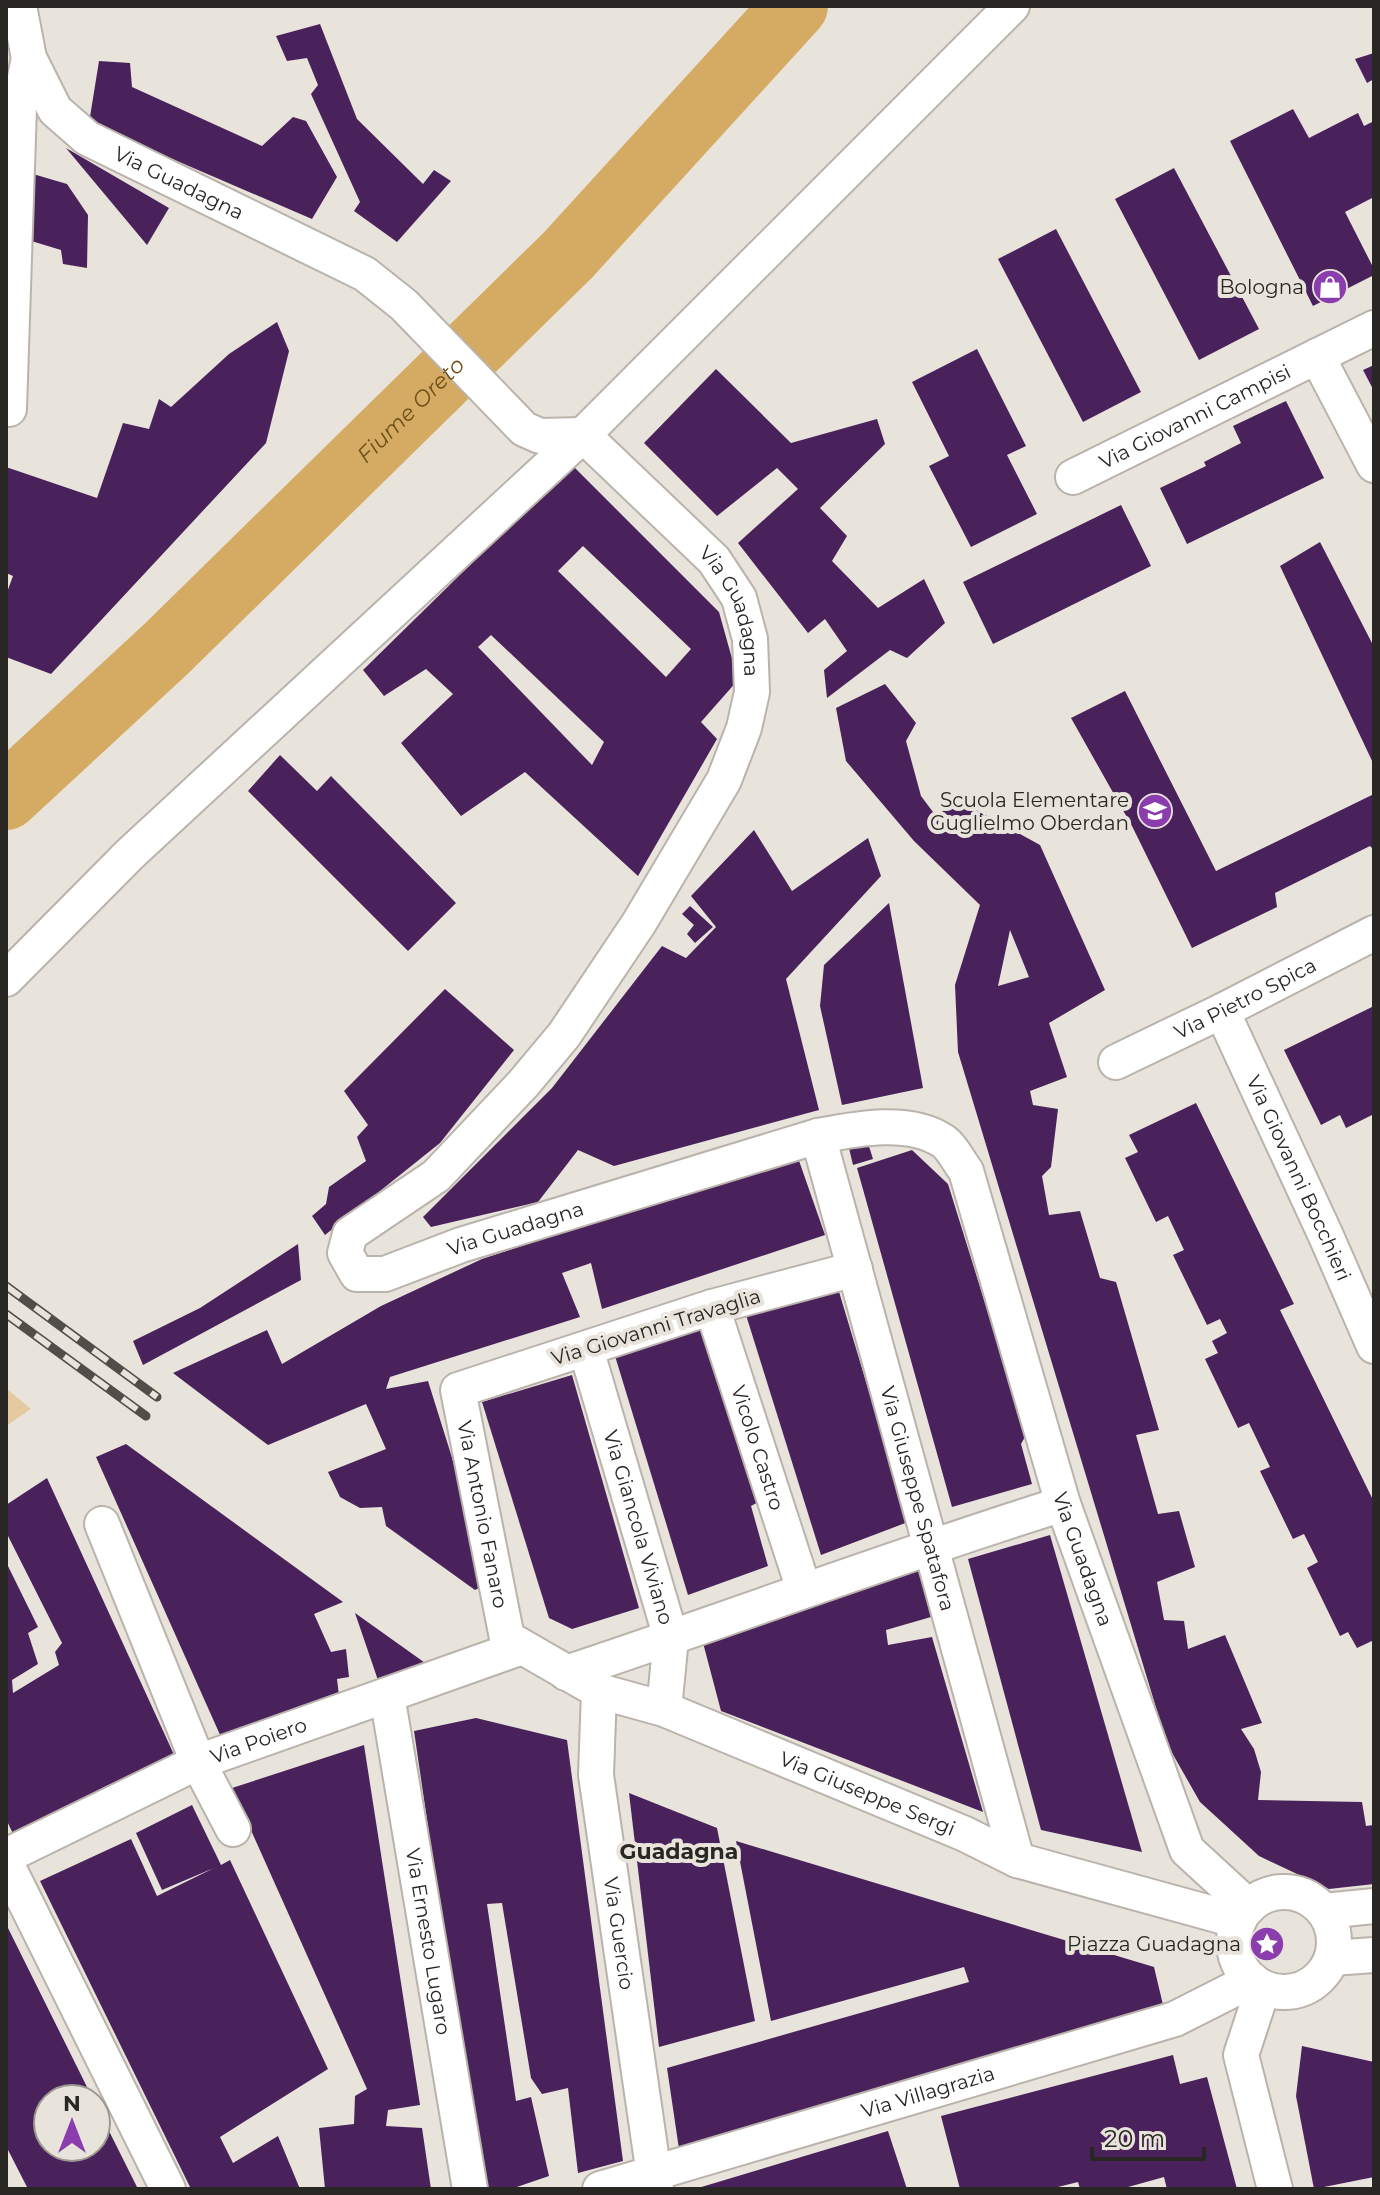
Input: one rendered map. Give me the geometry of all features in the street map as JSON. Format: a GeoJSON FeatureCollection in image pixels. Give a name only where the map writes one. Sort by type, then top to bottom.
{"type":"FeatureCollection","features":[{"type":"Feature","properties":{"kind":"street","name":"Via Guadagna"},"geometry":{"type":"LineString","coordinates":[[19,6],[29,58],[55,110],[87,138],[365,274],[404,305],[524,429],[540,436],[583,435],[714,560],[739,598],[750,639],[752,692],[744,728],[724,780],[639,923],[564,1035],[523,1084],[436,1176],[350,1234],[345,1253],[357,1274],[385,1274],[461,1245],[818,1136],[866,1127],[909,1128],[944,1141],[966,1171],[1063,1504],[1187,1850],[1244,1914]]}},
{"type":"Feature","properties":{"kind":"street"},"geometry":{"type":"LineString","coordinates":[[6,979],[130,854],[583,435],[1012,6]]}},
{"type":"Feature","properties":{"kind":"street"},"geometry":{"type":"LineString","coordinates":[[9,409],[19,107],[29,58]]}},
{"type":"Feature","properties":{"kind":"street","name":"Via Giovanni Campisi"},"geometry":{"type":"LineString","coordinates":[[1073,477],[1374,328]]}},
{"type":"Feature","properties":{"kind":"street"},"geometry":{"type":"LineString","coordinates":[[1317,356],[1374,465]]}},
{"type":"Feature","properties":{"kind":"street","name":"Via Pietro Spica"},"geometry":{"type":"LineString","coordinates":[[1116,1062],[1374,933]]}},
{"type":"Feature","properties":{"kind":"street","name":"Via Giovanni Bocchieri"},"geometry":{"type":"LineString","coordinates":[[1222,1011],[1374,1346]]}},
{"type":"Feature","properties":{"kind":"street","name":"Via Giuseppe Spatafora"},"geometry":{"type":"LineString","coordinates":[[818,1136],[1017,1860]]}},
{"type":"Feature","properties":{"kind":"street","name":"Via Giovanni Travaglia"},"geometry":{"type":"LineString","coordinates":[[458,1390],[712,1307],[855,1269]]}},
{"type":"Feature","properties":{"kind":"street","name":"Vicolo Castro"},"geometry":{"type":"LineString","coordinates":[[712,1307],[804,1590]]}},
{"type":"Feature","properties":{"kind":"street","name":"Via Giancola Viviano"},"geometry":{"type":"LineString","coordinates":[[586,1349],[671,1638],[664,1709]]}},
{"type":"Feature","properties":{"kind":"street","name":"Via Antonio Fanaro"},"geometry":{"type":"LineString","coordinates":[[458,1390],[514,1642]]}},
{"type":"Feature","properties":{"kind":"street"},"geometry":{"type":"LineString","coordinates":[[566,1673],[931,1545],[1063,1504]]}},
{"type":"Feature","properties":{"kind":"street"},"geometry":{"type":"LineString","coordinates":[[102,1524],[198,1762],[233,1829]]}},
{"type":"Feature","properties":{"kind":"street","name":"Via Giuseppe Sergi"},"geometry":{"type":"LineString","coordinates":[[514,1642],[599,1691],[664,1709],[965,1834],[1017,1860],[1244,1914]]}},
{"type":"Feature","properties":{"kind":"street","name":"Via Poiero"},"geometry":{"type":"LineString","coordinates":[[6,1856],[198,1762],[387,1695],[514,1642]]}},
{"type":"Feature","properties":{"kind":"street","name":"Via Guercio"},"geometry":{"type":"LineString","coordinates":[[599,1691],[596,1775],[655,2181]]}},
{"type":"Feature","properties":{"kind":"street","name":"Via Ernesto Lugaro"},"geometry":{"type":"LineString","coordinates":[[387,1695],[470,2189]]}},
{"type":"Feature","properties":{"kind":"street"},"geometry":{"type":"LineString","coordinates":[[6,1863],[168,2189]]}},
{"type":"Feature","properties":{"kind":"street"},"geometry":{"type":"LineString","coordinates":[[1279,1892],[1296,1893],[1324,1911],[1332,1925],[1332,1958],[1325,1972],[1312,1983],[1298,1990],[1282,1992],[1257,1984],[1241,1969],[1235,1953],[1234,1937],[1244,1914],[1263,1897],[1279,1892]]}},
{"type":"Feature","properties":{"kind":"street"},"geometry":{"type":"LineString","coordinates":[[1324,1911],[1374,1906]]}},
{"type":"Feature","properties":{"kind":"street"},"geometry":{"type":"LineString","coordinates":[[1332,1958],[1374,1955]]}},
{"type":"Feature","properties":{"kind":"street"},"geometry":{"type":"LineString","coordinates":[[1257,1984],[1241,2055],[1275,2189]]}},
{"type":"Feature","properties":{"kind":"street","name":"Via Villagrazia"},"geometry":{"type":"LineString","coordinates":[[600,2189],[655,2181],[851,2113],[1175,2019],[1257,1984]]}},
{"type":"Feature","properties":{"kind":"shaded area"},"geometry":{"type":"Polygon","coordinates":[[[6,1388],[31,1409],[6,1426],[6,1388]]]}},
{"type":"Feature","properties":{"kind":"building"},"geometry":{"type":"Polygon","coordinates":[[[320,24],[357,119],[423,184],[434,170],[451,181],[397,242],[354,211],[360,202],[311,94],[318,85],[307,58],[287,61],[276,36],[320,24]]]}},
{"type":"Feature","properties":{"kind":"building"},"geometry":{"type":"Polygon","coordinates":[[[1374,53],[1374,79],[1367,83],[1355,59],[1374,53]]]}},
{"type":"Feature","properties":{"kind":"building"},"geometry":{"type":"Polygon","coordinates":[[[99,61],[130,63],[132,87],[262,146],[293,117],[306,121],[337,177],[312,219],[89,123],[99,61]]]}},
{"type":"Feature","properties":{"kind":"building"},"geometry":{"type":"Polygon","coordinates":[[[1293,109],[1309,138],[1358,113],[1364,126],[1374,121],[1374,197],[1345,212],[1374,269],[1374,275],[1313,306],[1230,141],[1293,109]]]}},
{"type":"Feature","properties":{"kind":"building"},"geometry":{"type":"Polygon","coordinates":[[[66,148],[169,208],[147,245],[66,148]]]}},
{"type":"Feature","properties":{"kind":"building"},"geometry":{"type":"Polygon","coordinates":[[[1174,168],[1259,329],[1199,360],[1115,199],[1174,168]]]}},
{"type":"Feature","properties":{"kind":"building"},"geometry":{"type":"Polygon","coordinates":[[[33,174],[67,184],[88,215],[87,268],[63,264],[61,250],[28,240],[33,174]]]}},
{"type":"Feature","properties":{"kind":"building"},"geometry":{"type":"Polygon","coordinates":[[[1056,229],[1141,392],[1083,422],[998,259],[1056,229]]]}},
{"type":"Feature","properties":{"kind":"building"},"geometry":{"type":"Polygon","coordinates":[[[277,322],[289,351],[266,443],[51,674],[6,657],[6,595],[13,576],[6,573],[6,467],[97,498],[123,423],[149,429],[159,399],[171,407],[229,354],[277,322]]]}},
{"type":"Feature","properties":{"kind":"building"},"geometry":{"type":"Polygon","coordinates":[[[977,349],[1026,446],[1007,455],[1037,514],[971,547],[929,466],[949,456],[912,382],[977,349]]]}},
{"type":"Feature","properties":{"kind":"building"},"geometry":{"type":"Polygon","coordinates":[[[1374,365],[1374,391],[1363,370],[1374,365]]]}},
{"type":"Feature","properties":{"kind":"building"},"geometry":{"type":"Polygon","coordinates":[[[716,369],[791,443],[877,419],[885,444],[820,508],[847,536],[832,561],[878,608],[924,579],[945,623],[907,658],[890,650],[827,698],[824,670],[847,651],[825,619],[808,633],[738,543],[798,489],[777,468],[717,516],[644,443],[716,369]]]}},
{"type":"Feature","properties":{"kind":"building"},"geometry":{"type":"Polygon","coordinates":[[[1286,401],[1324,478],[1187,544],[1160,488],[1206,466],[1204,462],[1241,443],[1233,426],[1286,401]]]}},
{"type":"Feature","properties":{"kind":"building"},"geometry":{"type":"Polygon","coordinates":[[[572,465],[719,612],[738,680],[701,722],[717,739],[638,876],[525,772],[461,816],[401,743],[453,694],[426,669],[384,696],[363,670],[572,465]],[[583,546],[558,571],[666,677],[691,649],[583,546]],[[491,635],[478,647],[592,765],[604,742],[491,635]]]}},
{"type":"Feature","properties":{"kind":"building"},"geometry":{"type":"Polygon","coordinates":[[[1121,505],[1151,566],[993,644],[963,582],[1121,505]]]}},
{"type":"Feature","properties":{"kind":"building"},"geometry":{"type":"Polygon","coordinates":[[[1320,542],[1374,647],[1374,765],[1280,566],[1320,542]]]}},
{"type":"Feature","properties":{"kind":"building"},"geometry":{"type":"Polygon","coordinates":[[[885,684],[916,723],[906,741],[921,796],[936,816],[958,800],[1040,845],[1105,990],[1049,1023],[1067,1077],[1030,1091],[1033,1105],[1058,1109],[1051,1167],[1042,1176],[1049,1215],[1080,1211],[1100,1278],[1116,1282],[1159,1430],[1136,1435],[1158,1514],[1179,1511],[1195,1567],[1157,1582],[1164,1620],[1184,1621],[1188,1649],[1225,1635],[1262,1723],[1241,1729],[1254,1749],[1261,1772],[1258,1800],[1362,1802],[1366,1826],[1374,1825],[1374,1884],[1329,1889],[1259,1856],[1200,1802],[1167,1744],[958,1052],[955,985],[980,905],[914,841],[846,761],[836,708],[885,684]],[[1010,930],[998,986],[1029,977],[1010,930]]]}},
{"type":"Feature","properties":{"kind":"building","name":"Scuola Elementare Guglielmo Oberdan"},"geometry":{"type":"Polygon","coordinates":[[[1125,691],[1216,871],[1374,794],[1374,850],[1370,846],[1275,893],[1277,907],[1192,948],[1133,828],[1071,718],[1125,691]]]}},
{"type":"Feature","properties":{"kind":"building"},"geometry":{"type":"Polygon","coordinates":[[[280,755],[317,791],[331,776],[456,903],[408,951],[248,791],[280,755]]]}},
{"type":"Feature","properties":{"kind":"building"},"geometry":{"type":"Polygon","coordinates":[[[754,830],[792,891],[868,838],[881,876],[786,979],[819,1110],[614,1166],[578,1150],[538,1202],[431,1227],[423,1217],[552,1088],[662,946],[686,958],[716,927],[691,896],[754,830]]]}},
{"type":"Feature","properties":{"kind":"building"},"geometry":{"type":"Polygon","coordinates":[[[889,903],[923,1088],[842,1105],[820,1006],[824,965],[889,903]]]}},
{"type":"Feature","properties":{"kind":"building"},"geometry":{"type":"Polygon","coordinates":[[[690,906],[713,927],[695,943],[687,934],[694,925],[682,914],[690,906]]]}},
{"type":"Feature","properties":{"kind":"building"},"geometry":{"type":"Polygon","coordinates":[[[445,989],[514,1050],[440,1143],[325,1235],[312,1216],[326,1204],[329,1187],[366,1161],[357,1137],[368,1125],[344,1091],[445,989]]]}},
{"type":"Feature","properties":{"kind":"building"},"geometry":{"type":"Polygon","coordinates":[[[1374,1006],[1374,1114],[1346,1128],[1340,1115],[1321,1125],[1284,1050],[1374,1006]]]}},
{"type":"Feature","properties":{"kind":"building"},"geometry":{"type":"Polygon","coordinates":[[[1196,1103],[1294,1304],[1280,1310],[1374,1502],[1374,1640],[1357,1648],[1348,1632],[1340,1636],[1307,1568],[1318,1562],[1304,1534],[1293,1539],[1260,1471],[1270,1467],[1249,1423],[1238,1428],[1205,1359],[1218,1353],[1212,1341],[1227,1333],[1220,1319],[1207,1325],[1173,1255],[1184,1250],[1168,1216],[1156,1222],[1125,1158],[1138,1152],[1129,1135],[1196,1103]]]}},
{"type":"Feature","properties":{"kind":"building"},"geometry":{"type":"Polygon","coordinates":[[[867,1140],[873,1159],[853,1165],[848,1144],[867,1140]]]}},
{"type":"Feature","properties":{"kind":"building"},"geometry":{"type":"Polygon","coordinates":[[[912,1150],[948,1184],[1026,1435],[1021,1444],[1032,1484],[952,1507],[857,1168],[912,1150]]]}},
{"type":"Feature","properties":{"kind":"building"},"geometry":{"type":"Polygon","coordinates":[[[797,1155],[825,1235],[602,1309],[591,1263],[562,1273],[580,1317],[390,1377],[386,1389],[428,1381],[491,1582],[475,1590],[386,1526],[382,1507],[360,1508],[340,1497],[328,1472],[386,1449],[366,1404],[268,1445],[173,1373],[267,1330],[282,1364],[381,1306],[482,1259],[797,1155]]]}},
{"type":"Feature","properties":{"kind":"building"},"geometry":{"type":"Polygon","coordinates":[[[298,1244],[301,1280],[143,1365],[133,1341],[200,1308],[298,1244]]]}},
{"type":"Feature","properties":{"kind":"building"},"geometry":{"type":"Polygon","coordinates":[[[837,1285],[908,1522],[821,1555],[746,1315],[837,1285]]]}},
{"type":"Feature","properties":{"kind":"building"},"geometry":{"type":"Polygon","coordinates":[[[711,1326],[762,1500],[751,1506],[768,1566],[688,1595],[615,1356],[711,1326]]]}},
{"type":"Feature","properties":{"kind":"building"},"geometry":{"type":"Polygon","coordinates":[[[572,1375],[639,1608],[572,1629],[549,1618],[482,1402],[572,1375]]]}},
{"type":"Feature","properties":{"kind":"building"},"geometry":{"type":"Polygon","coordinates":[[[126,1444],[343,1602],[314,1614],[331,1652],[346,1649],[349,1677],[337,1679],[340,1704],[221,1737],[96,1457],[126,1444]]]}},
{"type":"Feature","properties":{"kind":"building"},"geometry":{"type":"Polygon","coordinates":[[[47,1478],[176,1759],[16,1840],[6,1819],[6,1562],[38,1627],[28,1633],[38,1664],[12,1680],[13,1693],[59,1665],[55,1652],[62,1643],[6,1532],[6,1505],[47,1478]]]}},
{"type":"Feature","properties":{"kind":"building"},"geometry":{"type":"Polygon","coordinates":[[[1050,1535],[1142,1852],[1041,1830],[968,1559],[1050,1535]]]}},
{"type":"Feature","properties":{"kind":"building"},"geometry":{"type":"Polygon","coordinates":[[[918,1567],[931,1617],[886,1630],[888,1645],[932,1637],[983,1812],[721,1711],[702,1639],[918,1567]]]}},
{"type":"Feature","properties":{"kind":"building"},"geometry":{"type":"Polygon","coordinates":[[[355,1613],[435,1670],[381,1689],[355,1613]]]}},
{"type":"Feature","properties":{"kind":"building"},"geometry":{"type":"Polygon","coordinates":[[[476,1718],[567,1740],[623,2161],[578,2173],[568,2088],[542,2094],[531,2078],[502,1903],[487,1904],[516,2101],[531,2097],[549,2176],[511,2189],[481,2189],[414,1731],[476,1718]]]}},
{"type":"Feature","properties":{"kind":"building"},"geometry":{"type":"Polygon","coordinates":[[[364,1745],[420,2105],[388,2110],[386,2126],[422,2128],[431,2189],[325,2189],[319,2128],[354,2124],[355,2096],[367,2089],[232,1788],[364,1745]]]}},
{"type":"Feature","properties":{"kind":"building"},"geometry":{"type":"Polygon","coordinates":[[[629,1793],[717,1828],[755,2021],[659,2047],[629,1793]]]}},
{"type":"Feature","properties":{"kind":"building"},"geometry":{"type":"Polygon","coordinates":[[[192,1805],[221,1865],[230,1860],[328,2069],[220,2137],[233,2163],[278,2136],[300,2189],[191,2189],[40,1881],[131,1839],[157,1896],[214,1868],[162,1890],[136,1833],[192,1805]]]}},
{"type":"Feature","properties":{"kind":"building"},"geometry":{"type":"Polygon","coordinates":[[[736,1841],[1154,1967],[1164,2009],[679,2149],[667,2068],[969,1982],[964,1967],[771,2021],[736,1841]]]}},
{"type":"Feature","properties":{"kind":"building"},"geometry":{"type":"Polygon","coordinates":[[[6,1924],[85,2083],[32,2083],[32,2163],[112,2163],[112,2137],[138,2189],[28,2189],[6,2146],[6,1924]]]}},
{"type":"Feature","properties":{"kind":"building"},"geometry":{"type":"Polygon","coordinates":[[[1302,2046],[1374,2062],[1374,2177],[1314,2189],[1296,2096],[1302,2046]]]}},
{"type":"Feature","properties":{"kind":"building"},"geometry":{"type":"Polygon","coordinates":[[[1173,2055],[1180,2084],[1207,2077],[1237,2189],[1167,2189],[1164,2177],[1121,2189],[1080,2189],[1078,2182],[1050,2189],[960,2189],[941,2116],[1173,2055]]]}},
{"type":"Feature","properties":{"kind":"building"},"geometry":{"type":"Polygon","coordinates":[[[888,2131],[907,2189],[698,2189],[698,2188],[888,2131]]]}},
{"type":"Feature","properties":{"kind":"waterway","name":"Fiume Oreto"},"geometry":{"type":"LineString","coordinates":[[6,797],[166,649],[568,255],[795,6]]}},
{"type":"Feature","properties":{"kind":"railway"},"geometry":{"type":"LineString","coordinates":[[6,1286],[157,1397]]}},
{"type":"Feature","properties":{"kind":"railway"},"geometry":{"type":"LineString","coordinates":[[6,1314],[146,1416]]}},
{"type":"Feature","properties":{"kind":"place","name":"Bologna"},"geometry":{"type":"Point","coordinates":[1330,287]}},
{"type":"Feature","properties":{"kind":"place","name":"Scuola Elementare Guglielmo Oberdan"},"geometry":{"type":"Point","coordinates":[1155,811]}},
{"type":"Feature","properties":{"kind":"place","name":"Piazza Guadagna"},"geometry":{"type":"Point","coordinates":[1267,1944]}},
{"type":"Feature","properties":{"kind":"district","name":"Guadagna"},"geometry":{"type":"Point","coordinates":[679,1851]}}]}
